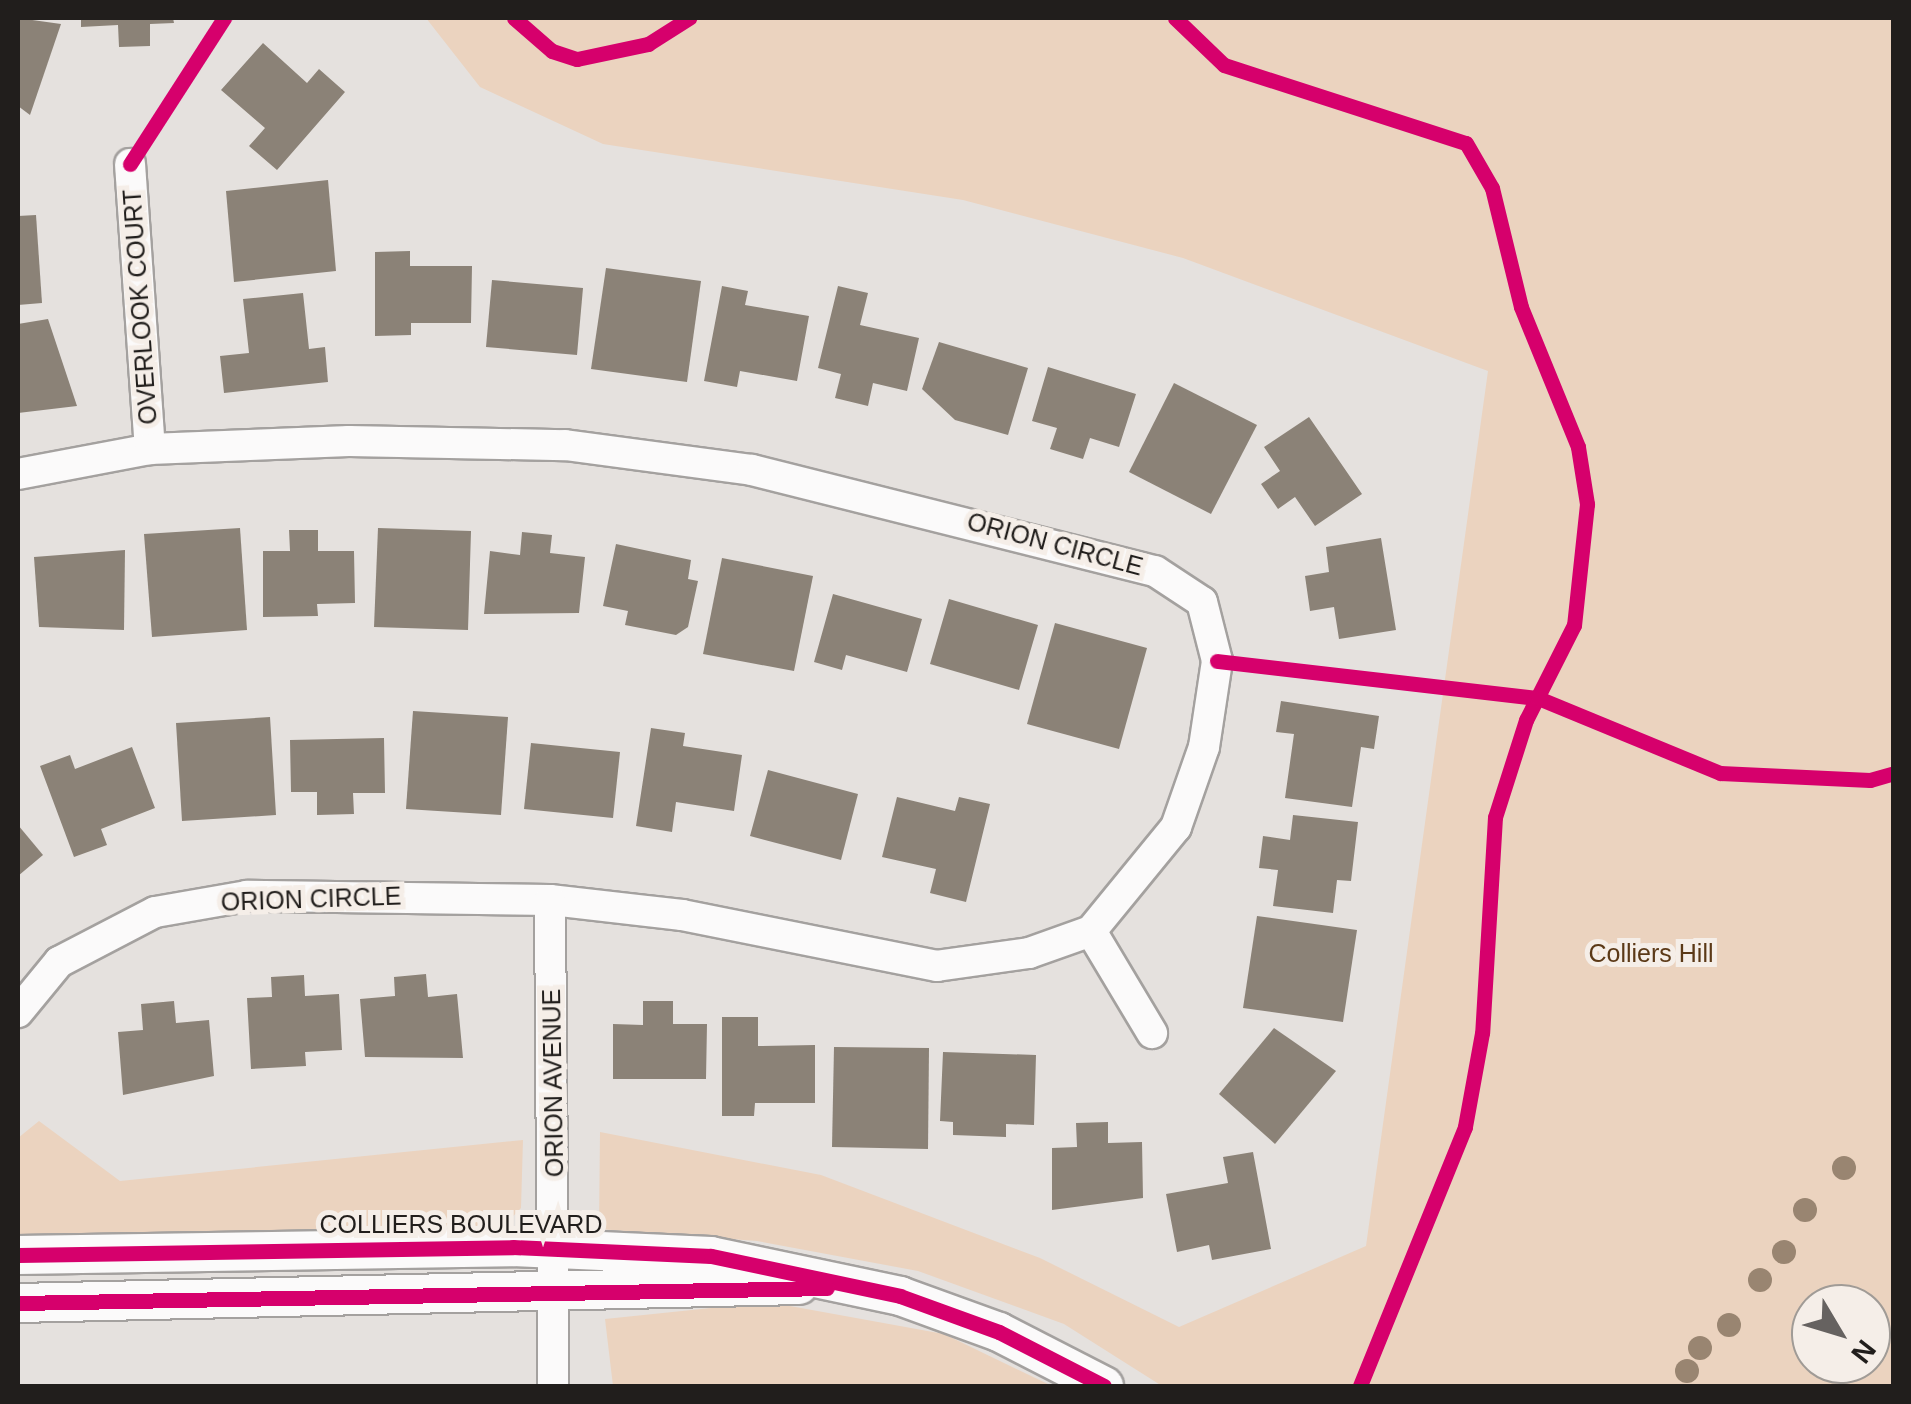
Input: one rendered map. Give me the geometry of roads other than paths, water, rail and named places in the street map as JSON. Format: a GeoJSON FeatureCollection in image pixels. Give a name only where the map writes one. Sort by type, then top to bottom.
{"type":"FeatureCollection","features":[{"type":"Feature","properties":{"kind":"street","name":"OVERLOOK COURT"},"geometry":{"type":"LineString","coordinates":[[130,164],[150,449]]}},
{"type":"Feature","properties":{"kind":"street","name":"ORION CIRCLE"},"geometry":{"type":"LineString","coordinates":[[18,474],[150,449],[565,445],[752,470],[1155,571],[1202,602],[1217,661],[1204,746],[1176,827],[1091,931],[982,966],[937,966],[682,915],[550,900],[247,896],[155,912],[59,962],[18,1012]]}},
{"type":"Feature","properties":{"kind":"street","name":"ORION AVENUE"},"geometry":{"type":"LineString","coordinates":[[550,900],[553,1386]]}},
{"type":"Feature","properties":{"kind":"street"},"geometry":{"type":"LineString","coordinates":[[1091,931],[1152,1033]]}},
{"type":"Feature","properties":{"kind":"street","name":"COLLIERS BOULEVARD"},"geometry":{"type":"LineString","coordinates":[[18,1255],[553,1248],[794,1267],[900,1296],[999,1332],[1104,1386]]}},
{"type":"Feature","properties":{"kind":"street","name":"COLLIERS BOULEVARD"},"geometry":{"type":"LineString","coordinates":[[18,1303],[554,1294],[791,1284],[900,1296]]}},
{"type":"Feature","properties":{"kind":"park label","name":"Colliers Hill"},"geometry":{"type":"Point","coordinates":[1651,953]}}]}
